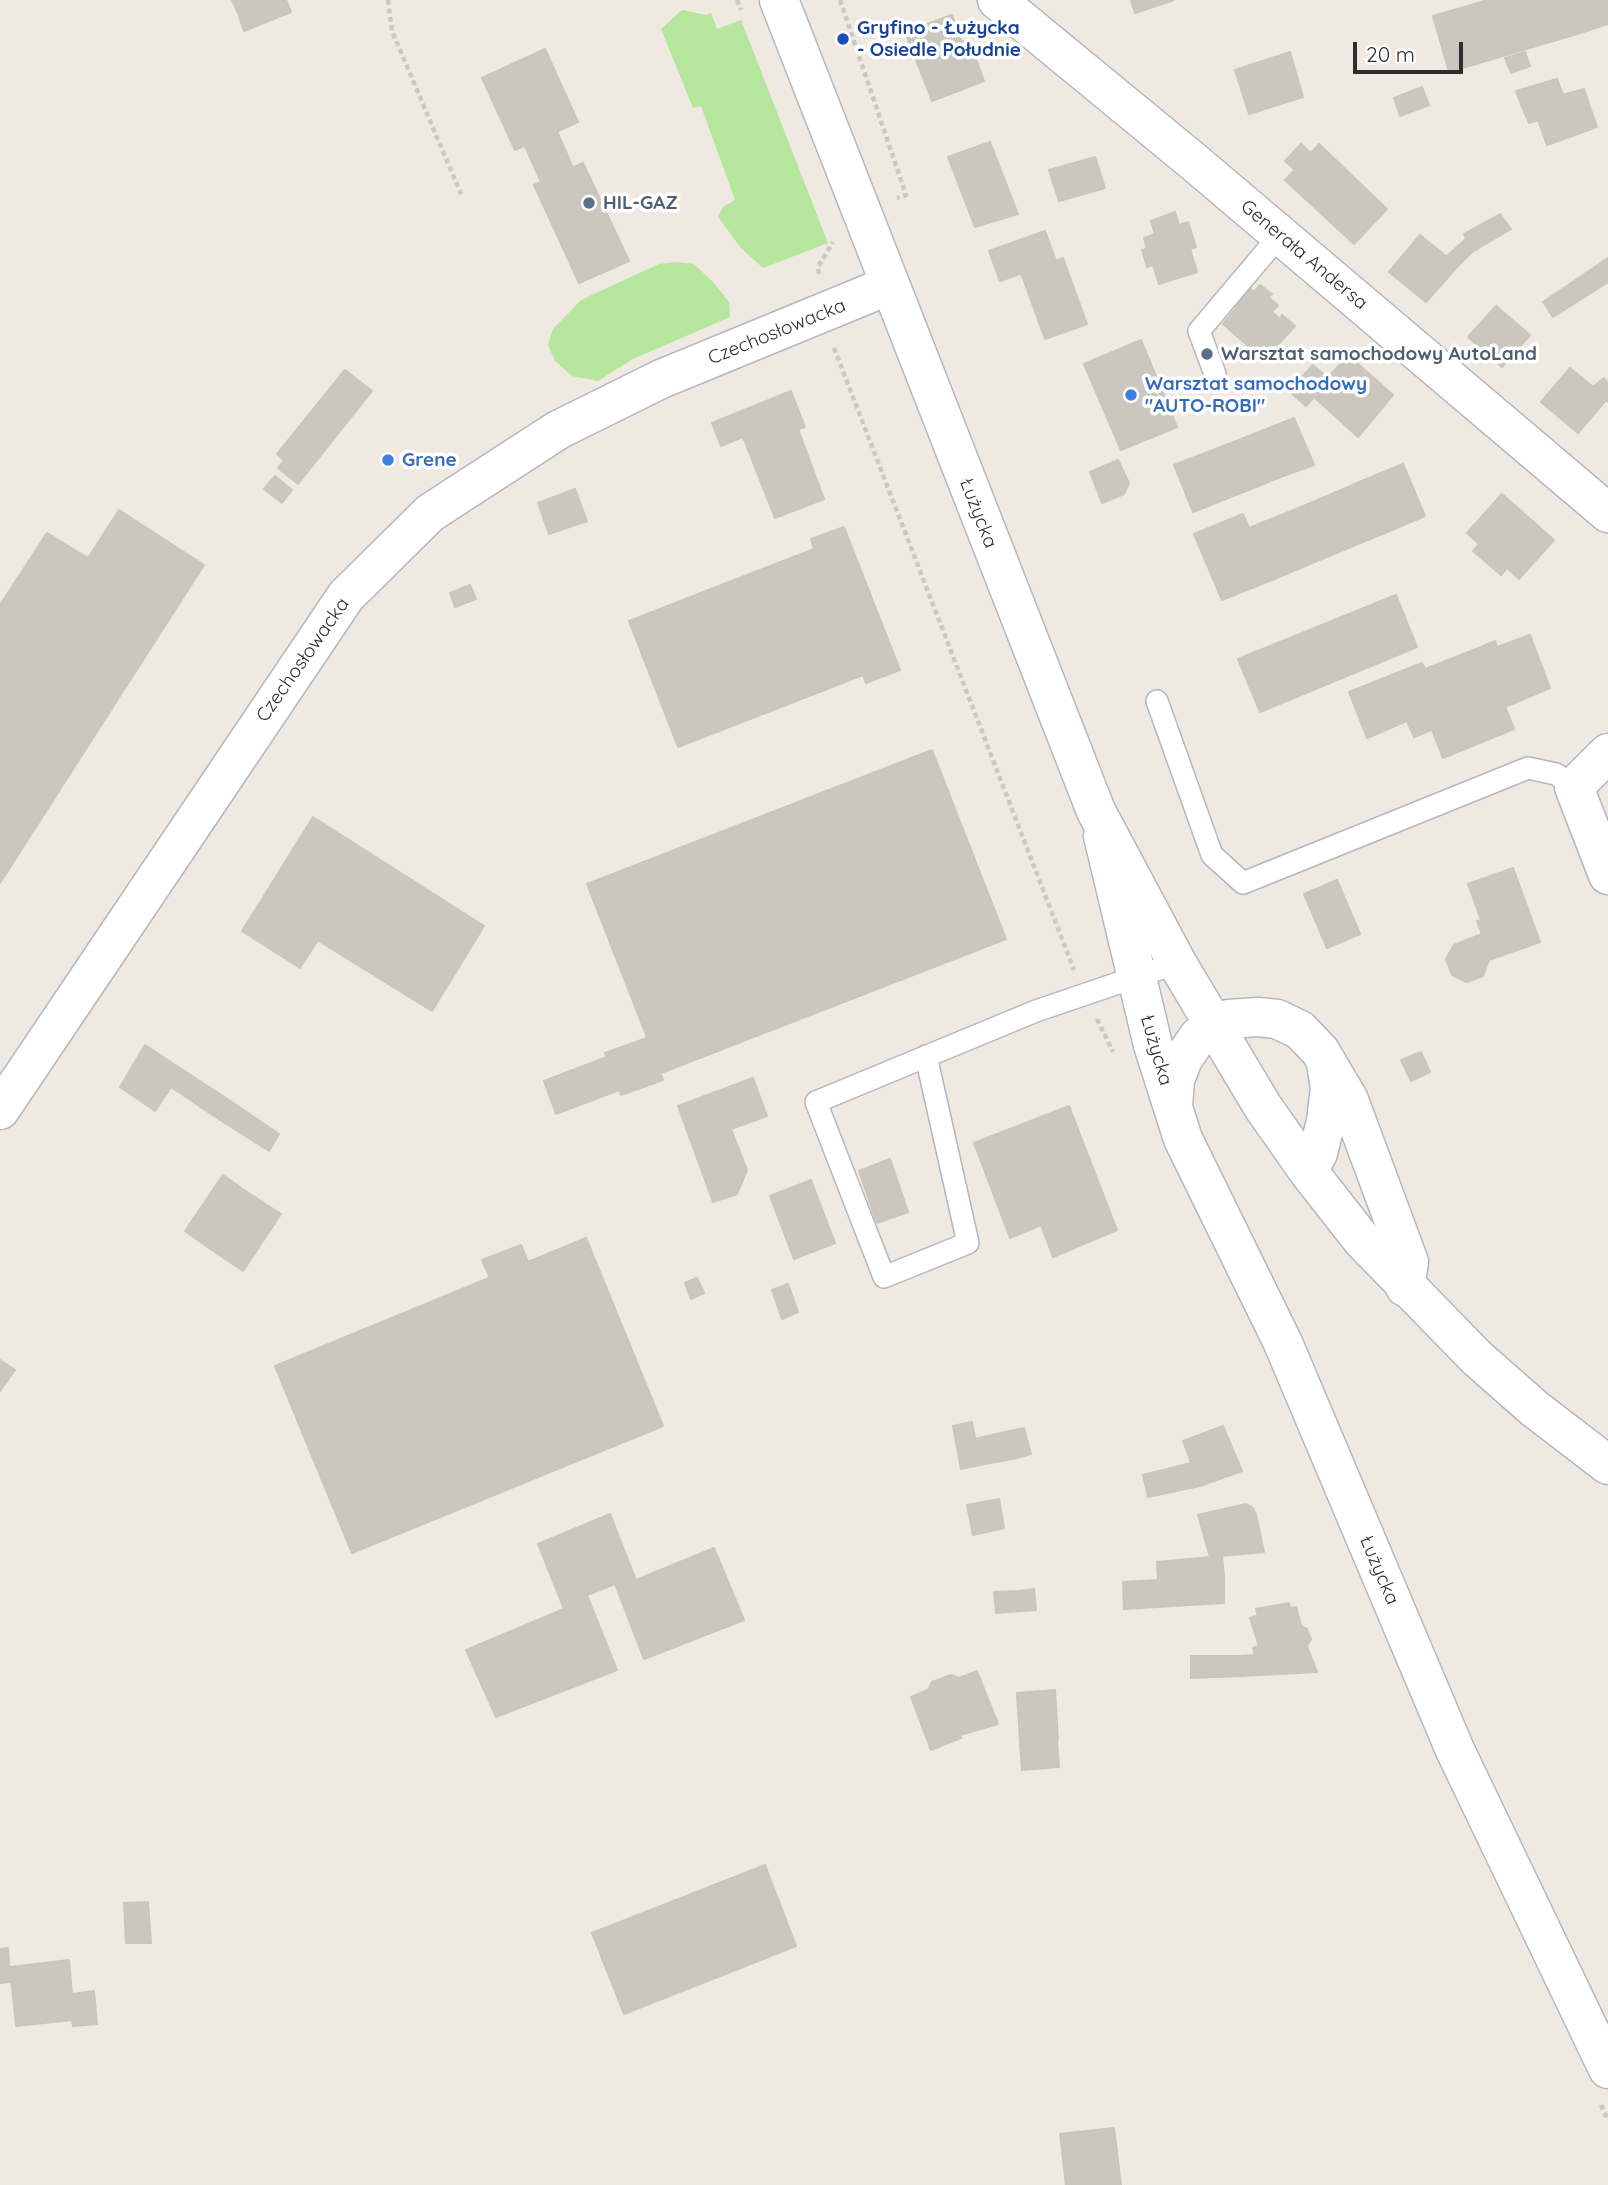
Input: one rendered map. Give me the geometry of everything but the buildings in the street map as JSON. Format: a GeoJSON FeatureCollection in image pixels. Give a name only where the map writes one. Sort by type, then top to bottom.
{"type":"FeatureCollection","features":[{"type":"Feature","properties":{"kind":"street","name":"Łużycka"},"geometry":{"type":"LineString","coordinates":[[779,0],[1096,811],[1136,978],[1173,1108],[1208,1195],[1283,1343],[1455,1749],[1608,2069]]}},
{"type":"Feature","properties":{"kind":"street","name":"Generała Andersa"},"geometry":{"type":"LineString","coordinates":[[997,0],[1608,513]]}},
{"type":"Feature","properties":{"kind":"street","name":"Czechosłowacka"},"geometry":{"type":"LineString","coordinates":[[0,1110],[346,596],[430,513],[558,430],[661,379],[890,285]]}},
{"type":"Feature","properties":{"kind":"street"},"geometry":{"type":"LineString","coordinates":[[1608,753],[1574,787],[1608,875]]}},
{"type":"Feature","properties":{"kind":"street"},"geometry":{"type":"LineString","coordinates":[[1096,811],[1212,1026],[1308,1171],[1405,1287],[1505,1383],[1608,1465]]}},
{"type":"Feature","properties":{"kind":"street"},"geometry":{"type":"LineString","coordinates":[[1173,1108],[1175,1080],[1183,1059],[1198,1037],[1212,1026],[1236,1017],[1277,1019],[1300,1030],[1320,1051],[1349,1100],[1409,1262],[1405,1287]]}},
{"type":"Feature","properties":{"kind":"street"},"geometry":{"type":"LineString","coordinates":[[1308,1171],[1318,1153],[1328,1105],[1328,1075],[1320,1051]]}},
{"type":"Feature","properties":{"kind":"lane"},"geometry":{"type":"LineString","coordinates":[[1214,374],[1199,331],[1280,235]]}},
{"type":"Feature","properties":{"kind":"lane"},"geometry":{"type":"LineString","coordinates":[[1157,701],[1212,855],[1243,883],[1528,768],[1556,774],[1574,787]]}},
{"type":"Feature","properties":{"kind":"lane"},"geometry":{"type":"LineString","coordinates":[[926,1056],[968,1243],[884,1277],[816,1102],[926,1056],[1036,1011],[1177,963]]}},
{"type":"Feature","properties":{"kind":"path"},"geometry":{"type":"LineString","coordinates":[[388,0],[392,31],[461,194]]}},
{"type":"Feature","properties":{"kind":"path"},"geometry":{"type":"LineString","coordinates":[[830,231],[834,241],[818,267],[836,358],[1084,995]]}},
{"type":"Feature","properties":{"kind":"green space"},"geometry":{"type":"Polygon","coordinates":[[[682,10],[706,15],[711,13],[717,29],[741,20],[828,243],[763,268],[741,248],[718,217],[723,207],[735,200],[701,106],[693,108],[661,29],[682,10]]]}},
{"type":"Feature","properties":{"kind":"green space"},"geometry":{"type":"Polygon","coordinates":[[[659,264],[694,264],[714,283],[729,302],[730,317],[633,359],[598,381],[572,376],[555,361],[548,345],[553,329],[581,300],[659,264]]]}},
{"type":"Feature","properties":{"kind":"place","name":"Gryfino - Łużycka - Osiedle Południe"},"geometry":{"type":"Point","coordinates":[843,39]}},
{"type":"Feature","properties":{"kind":"place","name":"HIL-GAZ"},"geometry":{"type":"Point","coordinates":[589,203]}},
{"type":"Feature","properties":{"kind":"place","name":"Warsztat samochodowy AutoLand"},"geometry":{"type":"Point","coordinates":[1207,354]}},
{"type":"Feature","properties":{"kind":"place","name":"Warsztat samochodowy \"AUTO-ROBI\""},"geometry":{"type":"Point","coordinates":[1131,395]}},
{"type":"Feature","properties":{"kind":"place","name":"Grene"},"geometry":{"type":"Point","coordinates":[388,460]}}]}
